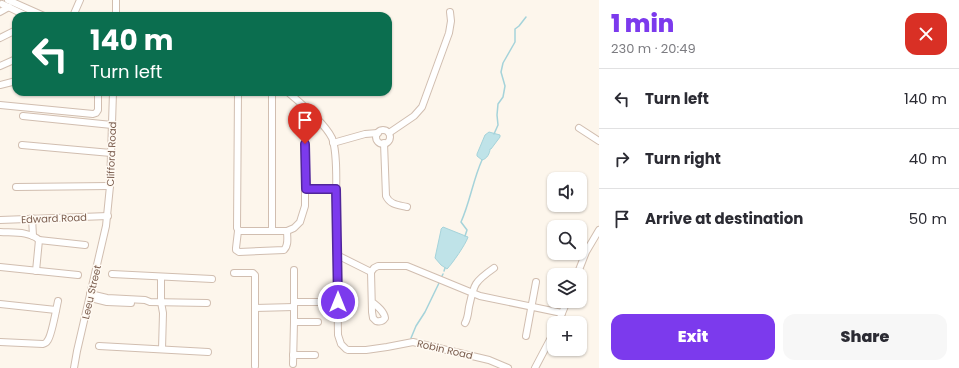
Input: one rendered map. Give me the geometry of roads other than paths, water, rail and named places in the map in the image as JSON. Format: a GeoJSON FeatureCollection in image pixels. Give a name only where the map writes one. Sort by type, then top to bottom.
{"type":"FeatureCollection","features":[{"type":"Feature","properties":{"kind":"street"},"geometry":{"type":"LineString","coordinates":[[75,12],[80,0]]}},
{"type":"Feature","properties":{"kind":"street"},"geometry":{"type":"LineString","coordinates":[[116,0],[116,12]]}},
{"type":"Feature","properties":{"kind":"street"},"geometry":{"type":"LineString","coordinates":[[0,12],[8,2]]}},
{"type":"Feature","properties":{"kind":"street"},"geometry":{"type":"LineString","coordinates":[[8,2],[22,12]]}},
{"type":"Feature","properties":{"kind":"street"},"geometry":{"type":"LineString","coordinates":[[8,2],[34,12]]}},
{"type":"Feature","properties":{"kind":"street"},"geometry":{"type":"LineString","coordinates":[[389,133],[414,116],[422,108],[449,34],[451,21],[450,12]]}},
{"type":"Feature","properties":{"kind":"street"},"geometry":{"type":"LineString","coordinates":[[0,38],[12,32]]}},
{"type":"Feature","properties":{"kind":"street"},"geometry":{"type":"LineString","coordinates":[[0,66],[12,61]]}},
{"type":"Feature","properties":{"kind":"street"},"geometry":{"type":"LineString","coordinates":[[0,86],[12,82]]}},
{"type":"Feature","properties":{"kind":"street"},"geometry":{"type":"LineString","coordinates":[[0,105],[93,114],[98,110],[98,96]]}},
{"type":"Feature","properties":{"kind":"street","name":"Clifford Road"},"geometry":{"type":"LineString","coordinates":[[108,216],[113,96]]}},
{"type":"Feature","properties":{"kind":"street"},"geometry":{"type":"LineString","coordinates":[[238,96],[238,231],[236,250],[239,252],[284,250],[287,245],[287,231]]}},
{"type":"Feature","properties":{"kind":"street"},"geometry":{"type":"LineString","coordinates":[[272,96],[272,230]]}},
{"type":"Feature","properties":{"kind":"street","name":"Robin Road"},"geometry":{"type":"LineString","coordinates":[[292,96],[323,126],[331,136],[333,143],[336,163],[338,335],[342,344],[348,350],[366,350],[413,342],[489,360],[508,368]]}},
{"type":"Feature","properties":{"kind":"street"},"geometry":{"type":"LineString","coordinates":[[22,116],[112,125]]}},
{"type":"Feature","properties":{"kind":"street"},"geometry":{"type":"LineString","coordinates":[[579,128],[599,141]]}},
{"type":"Feature","properties":{"kind":"street"},"geometry":{"type":"LineString","coordinates":[[238,231],[287,231],[294,228],[300,222],[305,206],[306,189],[305,129]]}},
{"type":"Feature","properties":{"kind":"street"},"geometry":{"type":"LineString","coordinates":[[333,143],[386,130],[389,133],[390,139],[387,143],[384,143]]}},
{"type":"Feature","properties":{"kind":"street"},"geometry":{"type":"LineString","coordinates":[[378,133],[378,140],[384,143]]}},
{"type":"Feature","properties":{"kind":"street"},"geometry":{"type":"LineString","coordinates":[[384,143],[386,196],[392,203],[407,207]]}},
{"type":"Feature","properties":{"kind":"street"},"geometry":{"type":"LineString","coordinates":[[22,145],[111,153]]}},
{"type":"Feature","properties":{"kind":"street"},"geometry":{"type":"LineString","coordinates":[[16,187],[110,186]]}},
{"type":"Feature","properties":{"kind":"street"},"geometry":{"type":"LineString","coordinates":[[306,189],[336,189]]}},
{"type":"Feature","properties":{"kind":"street","name":"Edward Road"},"geometry":{"type":"LineString","coordinates":[[0,220],[108,216]]}},
{"type":"Feature","properties":{"kind":"street","name":"Leeu Street"},"geometry":{"type":"LineString","coordinates":[[74,368],[108,216]]}},
{"type":"Feature","properties":{"kind":"street"},"geometry":{"type":"LineString","coordinates":[[32,218],[33,236]]}},
{"type":"Feature","properties":{"kind":"street"},"geometry":{"type":"LineString","coordinates":[[580,268],[586,252],[599,230]]}},
{"type":"Feature","properties":{"kind":"street"},"geometry":{"type":"LineString","coordinates":[[0,232],[33,236],[39,240],[85,245]]}},
{"type":"Feature","properties":{"kind":"street"},"geometry":{"type":"LineString","coordinates":[[36,270],[39,240]]}},
{"type":"Feature","properties":{"kind":"street"},"geometry":{"type":"LineString","coordinates":[[337,255],[371,272]]}},
{"type":"Feature","properties":{"kind":"street"},"geometry":{"type":"LineString","coordinates":[[372,302],[371,272],[374,268],[378,266],[404,266],[480,296],[562,313]]}},
{"type":"Feature","properties":{"kind":"street"},"geometry":{"type":"LineString","coordinates":[[0,267],[78,275]]}},
{"type":"Feature","properties":{"kind":"street"},"geometry":{"type":"LineString","coordinates":[[465,323],[475,284],[481,277],[494,268]]}},
{"type":"Feature","properties":{"kind":"street"},"geometry":{"type":"LineString","coordinates":[[293,364],[294,270]]}},
{"type":"Feature","properties":{"kind":"street"},"geometry":{"type":"LineString","coordinates":[[234,272],[253,273],[255,278],[255,366]]}},
{"type":"Feature","properties":{"kind":"street"},"geometry":{"type":"LineString","coordinates":[[112,274],[212,279]]}},
{"type":"Feature","properties":{"kind":"street"},"geometry":{"type":"LineString","coordinates":[[160,277],[163,313],[162,349]]}},
{"type":"Feature","properties":{"kind":"street"},"geometry":{"type":"LineString","coordinates":[[526,336],[536,282]]}},
{"type":"Feature","properties":{"kind":"street"},"geometry":{"type":"LineString","coordinates":[[90,296],[107,302],[207,303]]}},
{"type":"Feature","properties":{"kind":"street"},"geometry":{"type":"LineString","coordinates":[[0,342],[46,343],[49,339],[58,301]]}},
{"type":"Feature","properties":{"kind":"street"},"geometry":{"type":"LineString","coordinates":[[255,308],[338,302]]}},
{"type":"Feature","properties":{"kind":"street"},"geometry":{"type":"LineString","coordinates":[[0,304],[56,310]]}},
{"type":"Feature","properties":{"kind":"street"},"geometry":{"type":"LineString","coordinates":[[561,316],[564,308]]}},
{"type":"Feature","properties":{"kind":"street"},"geometry":{"type":"LineString","coordinates":[[294,322],[318,322]]}},
{"type":"Feature","properties":{"kind":"street"},"geometry":{"type":"LineString","coordinates":[[535,368],[547,345]]}},
{"type":"Feature","properties":{"kind":"street"},"geometry":{"type":"LineString","coordinates":[[99,346],[208,352]]}},
{"type":"Feature","properties":{"kind":"street"},"geometry":{"type":"LineString","coordinates":[[293,355],[315,355]]}},
{"type":"Feature","properties":{"kind":"water"},"geometry":{"type":"Polygon","coordinates":[[[489,132],[500,135],[500,137],[490,149],[487,157],[482,160],[477,156],[477,154],[485,135],[489,132]]]}},
{"type":"Feature","properties":{"kind":"water"},"geometry":{"type":"Polygon","coordinates":[[[443,227],[468,237],[459,254],[447,269],[435,258],[441,229],[443,227]]]}},
{"type":"Feature","properties":{"kind":"waterway"},"geometry":{"type":"LineString","coordinates":[[494,134],[498,125],[498,104],[503,97],[505,86],[501,72],[503,63],[515,42],[515,29],[526,17]]}},
{"type":"Feature","properties":{"kind":"waterway"},"geometry":{"type":"LineString","coordinates":[[465,236],[467,230],[461,222],[482,160]]}},
{"type":"Feature","properties":{"kind":"waterway"},"geometry":{"type":"LineString","coordinates":[[441,278],[443,274]]}},
{"type":"Feature","properties":{"kind":"waterway"},"geometry":{"type":"LineString","coordinates":[[411,338],[440,281]]}}]}
